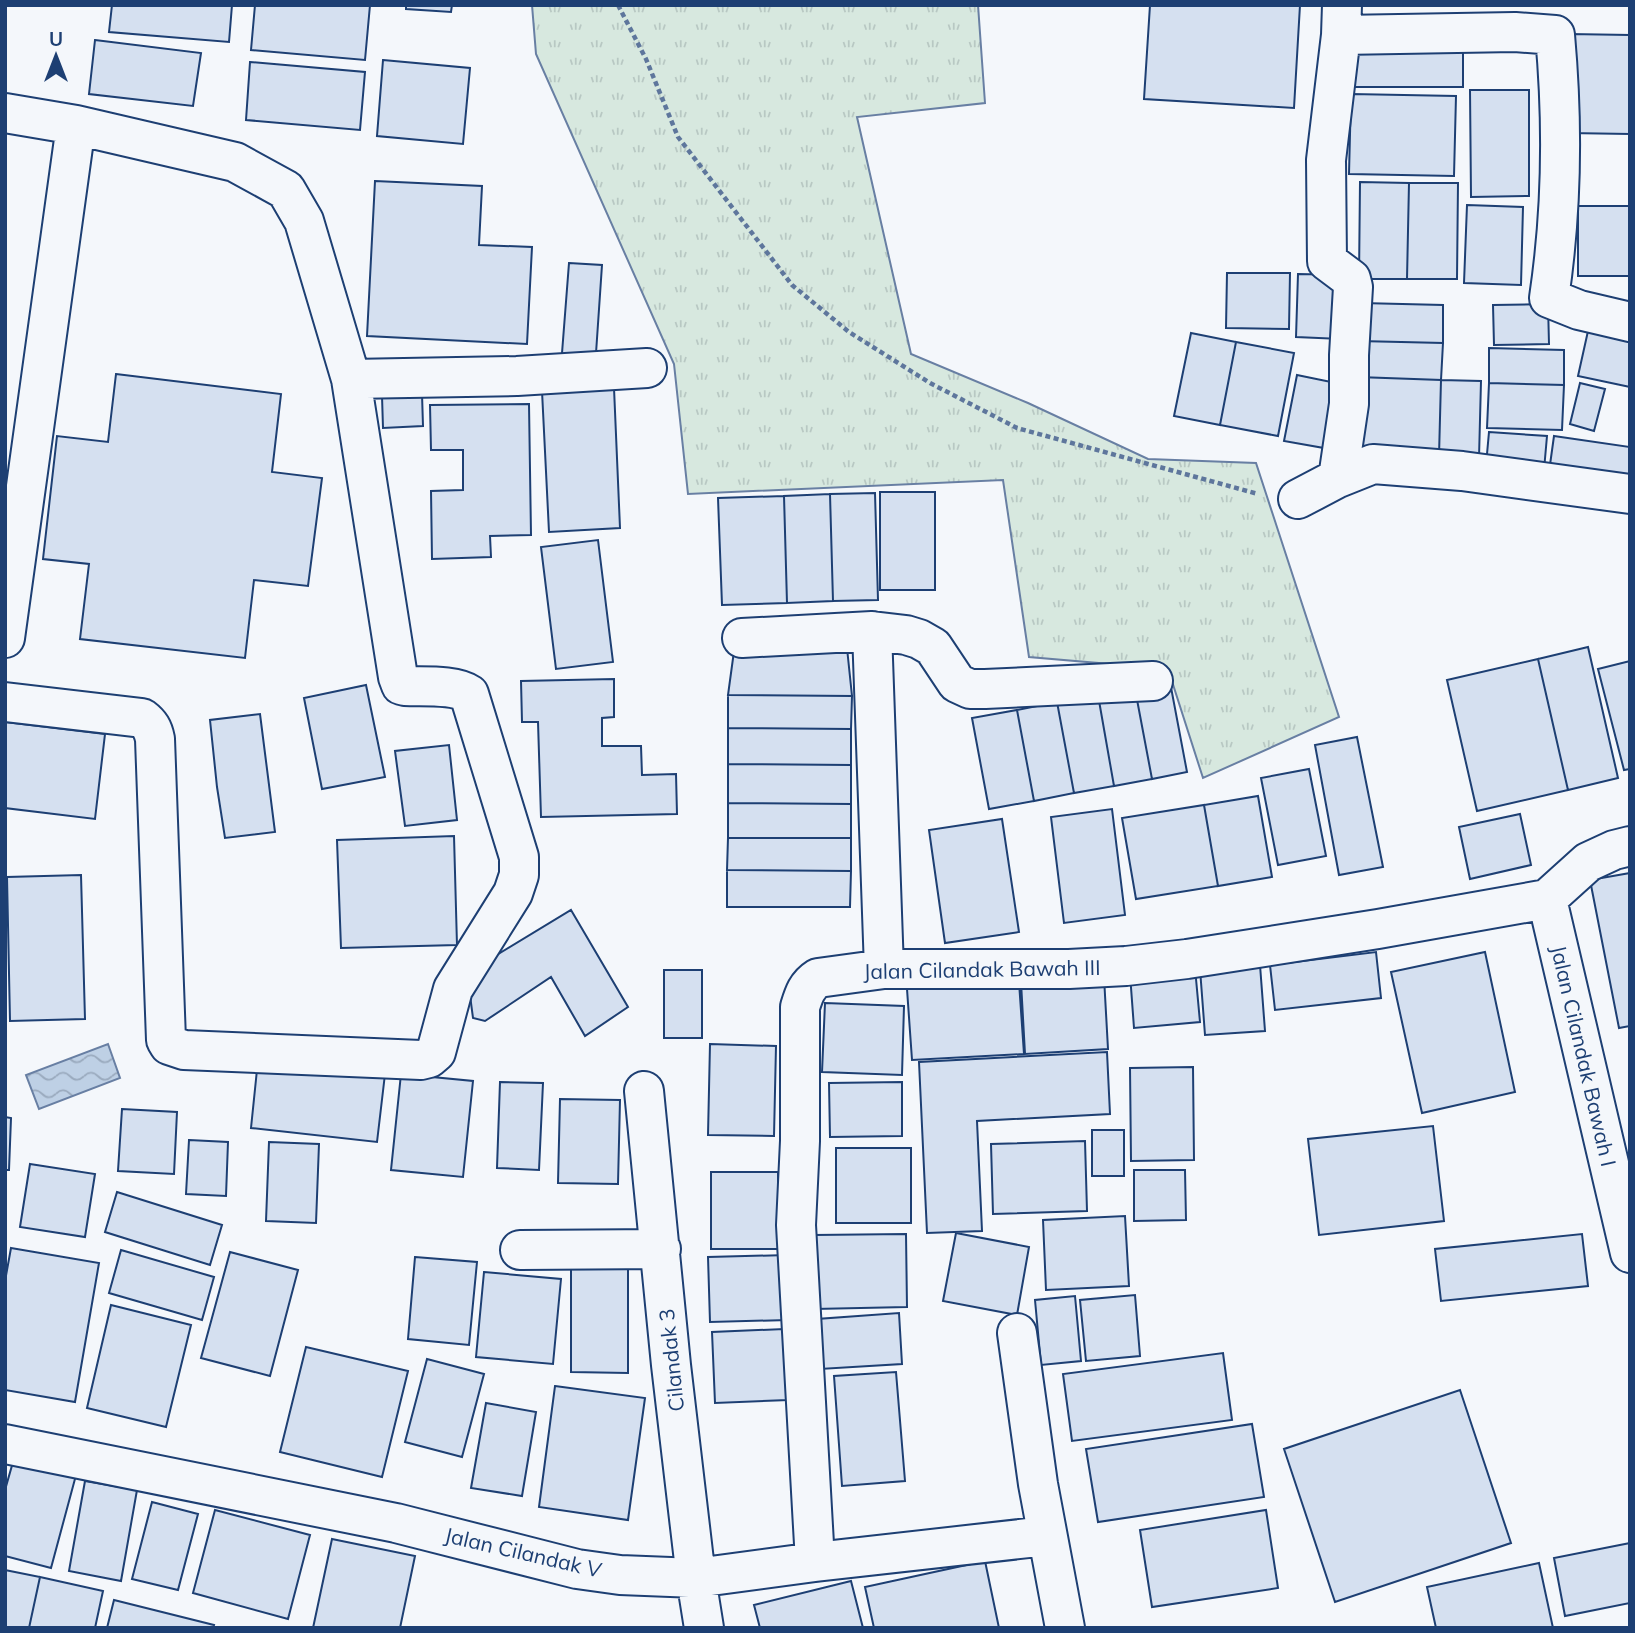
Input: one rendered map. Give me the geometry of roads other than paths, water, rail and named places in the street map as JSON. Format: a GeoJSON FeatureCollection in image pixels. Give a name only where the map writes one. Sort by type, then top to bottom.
{"type":"FeatureCollection","features":[{"type":"Feature","properties":{"kind":"street"},"geometry":{"type":"LineString","coordinates":[[1338,478],[1349,404],[1353,287],[1351,279],[1328,261],[1326,160],[1342,20],[1555,35],[1560,88],[1560,166],[1556,248],[1549,298],[1579,310],[1630,322]]}},
{"type":"Feature","properties":{"kind":"street"},"geometry":{"type":"LineString","coordinates":[[5,113],[76,125],[235,162],[286,190],[304,221],[351,379],[398,677],[401,685],[405,686],[454,688],[469,694],[520,866],[513,893],[453,989],[433,1056],[421,1060],[184,1050],[169,1045],[166,1040],[153,730],[142,718],[5,702]]}},
{"type":"Feature","properties":{"kind":"street"},"geometry":{"type":"LineString","coordinates":[[5,638],[76,125]]}},
{"type":"Feature","properties":{"kind":"street"},"geometry":{"type":"LineString","coordinates":[[351,379],[517,376],[647,368]]}},
{"type":"Feature","properties":{"kind":"street"},"geometry":{"type":"LineString","coordinates":[[1297,499],[1373,464],[1462,471],[1630,494]]}},
{"type":"Feature","properties":{"kind":"street"},"geometry":{"type":"LineString","coordinates":[[742,638],[872,631],[906,635],[933,647],[957,683],[970,688],[1153,681]]}},
{"type":"Feature","properties":{"kind":"street"},"geometry":{"type":"LineString","coordinates":[[872,631],[884,969]]}},
{"type":"Feature","properties":{"kind":"street"},"geometry":{"type":"LineString","coordinates":[[1546,899],[1588,862],[1630,846]]}},
{"type":"Feature","properties":{"kind":"street","name":"Jalan Cilandak Bawah III"},"geometry":{"type":"LineString","coordinates":[[815,1562],[796,1225],[800,1141],[800,1007],[808,986],[818,978],[884,969],[1069,969],[1187,959],[1546,899]]}},
{"type":"Feature","properties":{"kind":"street","name":"Jalan Cilandak Bawah I"},"geometry":{"type":"LineString","coordinates":[[1546,899],[1630,1253]]}},
{"type":"Feature","properties":{"kind":"street","name":"Cilandak 3"},"geometry":{"type":"LineString","coordinates":[[644,1091],[671,1364],[704,1628]]}},
{"type":"Feature","properties":{"kind":"street"},"geometry":{"type":"LineString","coordinates":[[520,1250],[661,1249]]}},
{"type":"Feature","properties":{"kind":"street"},"geometry":{"type":"LineString","coordinates":[[1017,1333],[1038,1484],[1065,1628]]}},
{"type":"Feature","properties":{"kind":"street","name":"Jalan Cilandak V"},"geometry":{"type":"LineString","coordinates":[[5,1444],[396,1523],[576,1569],[621,1575],[696,1578],[1047,1536]]}},
{"type":"Feature","properties":{"kind":"water"},"geometry":{"type":"Polygon","coordinates":[[[108,1044],[120,1078],[39,1109],[26,1075],[108,1044]]]}}]}
